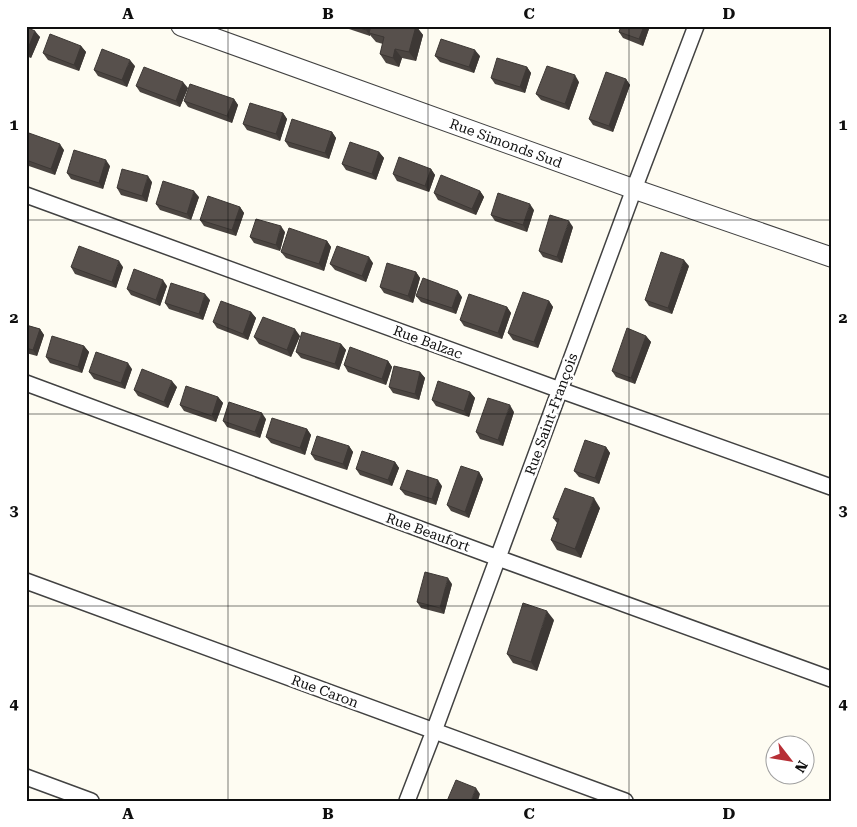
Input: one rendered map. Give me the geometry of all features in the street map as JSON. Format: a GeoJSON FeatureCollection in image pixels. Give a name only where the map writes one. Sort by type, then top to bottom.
{"type":"FeatureCollection","features":[{"type":"Feature","properties":{"kind":"street","name":"Rue Simonds Sud"},"geometry":{"type":"LineString","coordinates":[[181,26],[634,189],[831,257]]}},
{"type":"Feature","properties":{"kind":"street","name":"Rue Saint-François"},"geometry":{"type":"LineString","coordinates":[[407,801],[696,26]]}},
{"type":"Feature","properties":{"kind":"street","name":"Rue Balzac"},"geometry":{"type":"LineString","coordinates":[[26,195],[831,487]]}},
{"type":"Feature","properties":{"kind":"street","name":"Rue Beaufort"},"geometry":{"type":"LineString","coordinates":[[26,383],[831,679]]}},
{"type":"Feature","properties":{"kind":"street","name":"Rue Caron"},"geometry":{"type":"LineString","coordinates":[[26,581],[625,801]]}},
{"type":"Feature","properties":{"kind":"street"},"geometry":{"type":"LineString","coordinates":[[26,777],[91,801]]}},
{"type":"Feature","properties":{"kind":"building"},"geometry":{"type":"Polygon","coordinates":[[[354,26],[367,26],[366,30],[354,26]]]}},
{"type":"Feature","properties":{"kind":"building"},"geometry":{"type":"Polygon","coordinates":[[[371,26],[416,26],[409,52],[395,49],[393,58],[380,54],[384,37],[369,33],[371,26]]]}},
{"type":"Feature","properties":{"kind":"building"},"geometry":{"type":"Polygon","coordinates":[[[621,26],[644,26],[639,39],[619,32],[621,26]]]}},
{"type":"Feature","properties":{"kind":"building"},"geometry":{"type":"Polygon","coordinates":[[[26,27],[35,31],[27,51],[26,51],[26,27]]]}},
{"type":"Feature","properties":{"kind":"building"},"geometry":{"type":"Polygon","coordinates":[[[50,34],[81,46],[74,65],[43,53],[50,34]]]}},
{"type":"Feature","properties":{"kind":"building"},"geometry":{"type":"Polygon","coordinates":[[[441,39],[475,50],[469,67],[435,56],[441,39]]]}},
{"type":"Feature","properties":{"kind":"building"},"geometry":{"type":"Polygon","coordinates":[[[102,49],[130,60],[122,80],[94,70],[102,49]]]}},
{"type":"Feature","properties":{"kind":"building"},"geometry":{"type":"Polygon","coordinates":[[[497,58],[527,67],[520,87],[491,78],[497,58]]]}},
{"type":"Feature","properties":{"kind":"building"},"geometry":{"type":"Polygon","coordinates":[[[547,66],[575,75],[565,104],[536,94],[547,66]]]}},
{"type":"Feature","properties":{"kind":"building"},"geometry":{"type":"Polygon","coordinates":[[[144,67],[183,82],[176,101],[136,86],[144,67]]]}},
{"type":"Feature","properties":{"kind":"building"},"geometry":{"type":"Polygon","coordinates":[[[606,72],[626,79],[609,126],[589,119],[606,72]]]}},
{"type":"Feature","properties":{"kind":"building"},"geometry":{"type":"Polygon","coordinates":[[[190,84],[234,99],[227,116],[184,101],[190,84]]]}},
{"type":"Feature","properties":{"kind":"building"},"geometry":{"type":"Polygon","coordinates":[[[250,103],[283,113],[276,134],[243,124],[250,103]]]}},
{"type":"Feature","properties":{"kind":"building"},"geometry":{"type":"Polygon","coordinates":[[[292,119],[332,132],[325,153],[285,141],[292,119]]]}},
{"type":"Feature","properties":{"kind":"building"},"geometry":{"type":"Polygon","coordinates":[[[26,132],[60,144],[51,169],[26,160],[26,132]]]}},
{"type":"Feature","properties":{"kind":"building"},"geometry":{"type":"Polygon","coordinates":[[[350,142],[379,152],[372,174],[342,164],[350,142]]]}},
{"type":"Feature","properties":{"kind":"building"},"geometry":{"type":"Polygon","coordinates":[[[74,150],[106,160],[99,183],[67,173],[74,150]]]}},
{"type":"Feature","properties":{"kind":"building"},"geometry":{"type":"Polygon","coordinates":[[[399,157],[431,169],[425,186],[393,174],[399,157]]]}},
{"type":"Feature","properties":{"kind":"building"},"geometry":{"type":"Polygon","coordinates":[[[122,169],[148,176],[142,196],[117,188],[122,169]]]}},
{"type":"Feature","properties":{"kind":"building"},"geometry":{"type":"Polygon","coordinates":[[[441,175],[480,191],[472,209],[434,193],[441,175]]]}},
{"type":"Feature","properties":{"kind":"building"},"geometry":{"type":"Polygon","coordinates":[[[163,181],[194,191],[187,214],[156,204],[163,181]]]}},
{"type":"Feature","properties":{"kind":"building"},"geometry":{"type":"Polygon","coordinates":[[[498,193],[530,204],[523,225],[491,215],[498,193]]]}},
{"type":"Feature","properties":{"kind":"building"},"geometry":{"type":"Polygon","coordinates":[[[208,196],[240,207],[232,230],[200,220],[208,196]]]}},
{"type":"Feature","properties":{"kind":"building"},"geometry":{"type":"Polygon","coordinates":[[[550,215],[569,221],[557,257],[539,251],[550,215]]]}},
{"type":"Feature","properties":{"kind":"building"},"geometry":{"type":"Polygon","coordinates":[[[256,219],[281,226],[276,245],[250,237],[256,219]]]}},
{"type":"Feature","properties":{"kind":"building"},"geometry":{"type":"Polygon","coordinates":[[[289,228],[327,241],[319,264],[281,252],[289,228]]]}},
{"type":"Feature","properties":{"kind":"building"},"geometry":{"type":"Polygon","coordinates":[[[79,246],[119,261],[112,282],[71,267],[79,246]]]}},
{"type":"Feature","properties":{"kind":"building"},"geometry":{"type":"Polygon","coordinates":[[[337,246],[369,257],[362,276],[330,264],[337,246]]]}},
{"type":"Feature","properties":{"kind":"building"},"geometry":{"type":"Polygon","coordinates":[[[661,252],[684,260],[668,308],[645,300],[661,252]]]}},
{"type":"Feature","properties":{"kind":"building"},"geometry":{"type":"Polygon","coordinates":[[[387,263],[416,272],[408,296],[380,287],[387,263]]]}},
{"type":"Feature","properties":{"kind":"building"},"geometry":{"type":"Polygon","coordinates":[[[134,269],[163,280],[156,300],[127,289],[134,269]]]}},
{"type":"Feature","properties":{"kind":"building"},"geometry":{"type":"Polygon","coordinates":[[[423,278],[458,291],[452,308],[416,296],[423,278]]]}},
{"type":"Feature","properties":{"kind":"building"},"geometry":{"type":"Polygon","coordinates":[[[171,283],[205,294],[199,314],[165,303],[171,283]]]}},
{"type":"Feature","properties":{"kind":"building"},"geometry":{"type":"Polygon","coordinates":[[[523,292],[549,301],[534,342],[508,333],[523,292]]]}},
{"type":"Feature","properties":{"kind":"building"},"geometry":{"type":"Polygon","coordinates":[[[469,294],[507,307],[498,333],[460,320],[469,294]]]}},
{"type":"Feature","properties":{"kind":"building"},"geometry":{"type":"Polygon","coordinates":[[[221,301],[251,312],[243,334],[213,322],[221,301]]]}},
{"type":"Feature","properties":{"kind":"building"},"geometry":{"type":"Polygon","coordinates":[[[263,317],[295,329],[287,350],[254,337],[263,317]]]}},
{"type":"Feature","properties":{"kind":"building"},"geometry":{"type":"Polygon","coordinates":[[[26,325],[40,329],[33,350],[26,348],[26,325]]]}},
{"type":"Feature","properties":{"kind":"building"},"geometry":{"type":"Polygon","coordinates":[[[627,328],[646,336],[631,378],[612,371],[627,328]]]}},
{"type":"Feature","properties":{"kind":"building"},"geometry":{"type":"Polygon","coordinates":[[[302,332],[341,344],[335,364],[296,352],[302,332]]]}},
{"type":"Feature","properties":{"kind":"building"},"geometry":{"type":"Polygon","coordinates":[[[52,336],[84,346],[78,367],[46,357],[52,336]]]}},
{"type":"Feature","properties":{"kind":"building"},"geometry":{"type":"Polygon","coordinates":[[[350,347],[388,361],[382,379],[344,365],[350,347]]]}},
{"type":"Feature","properties":{"kind":"building"},"geometry":{"type":"Polygon","coordinates":[[[96,352],[128,363],[121,383],[89,372],[96,352]]]}},
{"type":"Feature","properties":{"kind":"building"},"geometry":{"type":"Polygon","coordinates":[[[394,366],[420,372],[415,394],[389,387],[394,366]]]}},
{"type":"Feature","properties":{"kind":"building"},"geometry":{"type":"Polygon","coordinates":[[[142,369],[172,381],[164,402],[134,390],[142,369]]]}},
{"type":"Feature","properties":{"kind":"building"},"geometry":{"type":"Polygon","coordinates":[[[438,381],[470,392],[464,411],[432,400],[438,381]]]}},
{"type":"Feature","properties":{"kind":"building"},"geometry":{"type":"Polygon","coordinates":[[[186,386],[218,397],[212,416],[180,405],[186,386]]]}},
{"type":"Feature","properties":{"kind":"building"},"geometry":{"type":"Polygon","coordinates":[[[488,398],[510,405],[498,440],[476,432],[488,398]]]}},
{"type":"Feature","properties":{"kind":"building"},"geometry":{"type":"Polygon","coordinates":[[[229,402],[262,413],[255,432],[223,421],[229,402]]]}},
{"type":"Feature","properties":{"kind":"building"},"geometry":{"type":"Polygon","coordinates":[[[272,418],[307,429],[300,448],[266,437],[272,418]]]}},
{"type":"Feature","properties":{"kind":"building"},"geometry":{"type":"Polygon","coordinates":[[[317,436],[349,446],[343,464],[311,454],[317,436]]]}},
{"type":"Feature","properties":{"kind":"building"},"geometry":{"type":"Polygon","coordinates":[[[585,440],[606,447],[595,478],[574,471],[585,440]]]}},
{"type":"Feature","properties":{"kind":"building"},"geometry":{"type":"Polygon","coordinates":[[[362,451],[395,462],[388,480],[356,469],[362,451]]]}},
{"type":"Feature","properties":{"kind":"building"},"geometry":{"type":"Polygon","coordinates":[[[461,466],[479,472],[465,512],[447,505],[461,466]]]}},
{"type":"Feature","properties":{"kind":"building"},"geometry":{"type":"Polygon","coordinates":[[[407,470],[438,480],[432,499],[400,489],[407,470]]]}},
{"type":"Feature","properties":{"kind":"building"},"geometry":{"type":"Polygon","coordinates":[[[565,488],[594,498],[575,549],[551,540],[559,519],[553,518],[565,488]]]}},
{"type":"Feature","properties":{"kind":"building"},"geometry":{"type":"Polygon","coordinates":[[[425,572],[448,578],[440,608],[417,602],[425,572]]]}},
{"type":"Feature","properties":{"kind":"building"},"geometry":{"type":"Polygon","coordinates":[[[523,603],[547,611],[531,662],[507,654],[523,603]]]}},
{"type":"Feature","properties":{"kind":"building"},"geometry":{"type":"Polygon","coordinates":[[[456,780],[476,788],[471,801],[447,801],[456,780]]]}}]}
